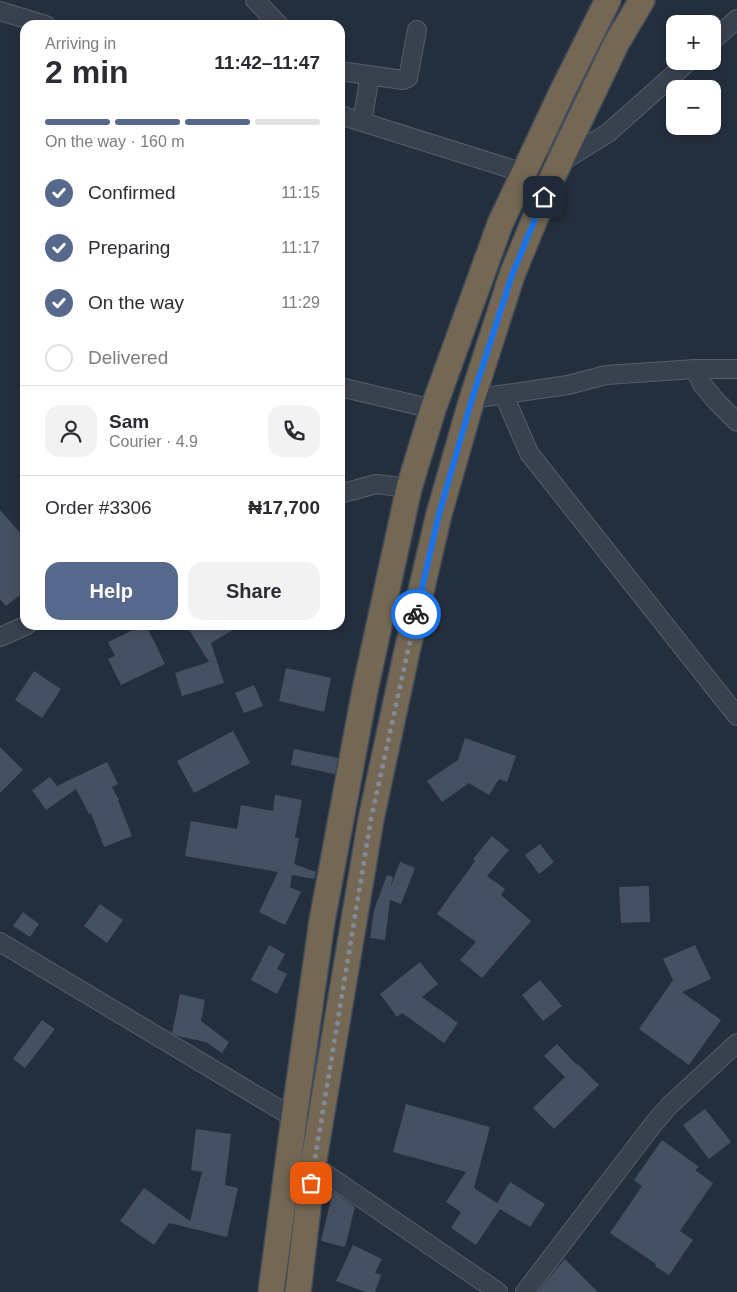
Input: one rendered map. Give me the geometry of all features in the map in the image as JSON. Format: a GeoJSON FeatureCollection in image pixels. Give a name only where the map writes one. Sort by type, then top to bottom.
{"type":"FeatureCollection","features":[{"type":"Feature","properties":{"kind":"highway"},"geometry":{"type":"LineString","coordinates":[[271,1292],[324,912],[365,690],[409,488],[433,409],[500,224],[608,0]]}},
{"type":"Feature","properties":{"kind":"highway"},"geometry":{"type":"LineString","coordinates":[[298,1292],[314,1165],[371,819],[439,514],[472,399],[512,275],[558,164],[616,44],[642,0]]}},
{"type":"Feature","properties":{"kind":"street"},"geometry":{"type":"LineString","coordinates":[[255,0],[274,20]]}},
{"type":"Feature","properties":{"kind":"street"},"geometry":{"type":"LineString","coordinates":[[0,11],[30,20]]}},
{"type":"Feature","properties":{"kind":"street"},"geometry":{"type":"LineString","coordinates":[[721,33],[737,19]]}},
{"type":"Feature","properties":{"kind":"street"},"geometry":{"type":"LineString","coordinates":[[345,71],[403,80],[408,78],[417,30]]}},
{"type":"Feature","properties":{"kind":"street"},"geometry":{"type":"LineString","coordinates":[[345,117],[524,173],[558,164],[608,133],[679,70]]}},
{"type":"Feature","properties":{"kind":"street"},"geometry":{"type":"LineString","coordinates":[[362,122],[370,76]]}},
{"type":"Feature","properties":{"kind":"street"},"geometry":{"type":"LineString","coordinates":[[472,399],[568,385],[606,375],[695,368],[737,369]]}},
{"type":"Feature","properties":{"kind":"street"},"geometry":{"type":"LineString","coordinates":[[695,368],[702,384],[737,422]]}},
{"type":"Feature","properties":{"kind":"street"},"geometry":{"type":"LineString","coordinates":[[345,388],[433,409]]}},
{"type":"Feature","properties":{"kind":"street"},"geometry":{"type":"LineString","coordinates":[[504,395],[529,453],[737,716]]}},
{"type":"Feature","properties":{"kind":"street"},"geometry":{"type":"LineString","coordinates":[[345,493],[376,484],[409,488]]}},
{"type":"Feature","properties":{"kind":"street"},"geometry":{"type":"LineString","coordinates":[[0,638],[20,628]]}},
{"type":"Feature","properties":{"kind":"street"},"geometry":{"type":"LineString","coordinates":[[0,942],[294,1118]]}},
{"type":"Feature","properties":{"kind":"street"},"geometry":{"type":"LineString","coordinates":[[525,1292],[655,1122],[670,1105],[737,1043]]}},
{"type":"Feature","properties":{"kind":"street"},"geometry":{"type":"LineString","coordinates":[[314,1165],[498,1292]]}},
{"type":"Feature","properties":{"kind":"building"},"geometry":{"type":"Polygon","coordinates":[[[0,510],[20,532],[20,595],[6,606],[0,599],[0,510]]]}},
{"type":"Feature","properties":{"kind":"building"},"geometry":{"type":"Polygon","coordinates":[[[133,630],[148,630],[165,664],[121,685],[108,659],[115,656],[108,642],[133,630]]]}},
{"type":"Feature","properties":{"kind":"building"},"geometry":{"type":"Polygon","coordinates":[[[189,630],[233,630],[211,643],[224,683],[182,696],[175,673],[209,662],[189,630]]]}},
{"type":"Feature","properties":{"kind":"building"},"geometry":{"type":"Polygon","coordinates":[[[286,668],[331,678],[324,712],[279,701],[286,668]]]}},
{"type":"Feature","properties":{"kind":"building"},"geometry":{"type":"Polygon","coordinates":[[[34,671],[61,689],[42,718],[15,700],[34,671]]]}},
{"type":"Feature","properties":{"kind":"building"},"geometry":{"type":"Polygon","coordinates":[[[254,685],[263,706],[244,713],[235,693],[254,685]]]}},
{"type":"Feature","properties":{"kind":"building"},"geometry":{"type":"Polygon","coordinates":[[[233,731],[250,763],[194,793],[177,761],[233,731]]]}},
{"type":"Feature","properties":{"kind":"building"},"geometry":{"type":"Polygon","coordinates":[[[465,738],[516,756],[507,782],[499,779],[489,795],[469,783],[442,802],[427,781],[458,760],[465,738]]]}},
{"type":"Feature","properties":{"kind":"building"},"geometry":{"type":"Polygon","coordinates":[[[0,747],[23,770],[0,793],[0,747]]]}},
{"type":"Feature","properties":{"kind":"building"},"geometry":{"type":"Polygon","coordinates":[[[294,749],[338,758],[335,774],[291,765],[294,749]]]}},
{"type":"Feature","properties":{"kind":"building"},"geometry":{"type":"Polygon","coordinates":[[[107,762],[118,784],[112,787],[119,800],[132,836],[104,847],[91,813],[89,814],[76,789],[46,810],[32,790],[50,777],[57,786],[107,762]]]}},
{"type":"Feature","properties":{"kind":"building"},"geometry":{"type":"Polygon","coordinates":[[[275,795],[302,800],[295,837],[299,839],[294,864],[316,872],[314,879],[292,875],[290,887],[301,892],[285,925],[259,912],[278,872],[185,856],[191,821],[237,829],[241,805],[273,811],[275,795]]]}},
{"type":"Feature","properties":{"kind":"building"},"geometry":{"type":"Polygon","coordinates":[[[492,836],[509,850],[487,876],[505,889],[501,895],[531,921],[482,978],[460,960],[476,942],[437,914],[475,861],[473,859],[492,836]]]}},
{"type":"Feature","properties":{"kind":"building"},"geometry":{"type":"Polygon","coordinates":[[[540,844],[554,862],[539,874],[525,855],[540,844]]]}},
{"type":"Feature","properties":{"kind":"building"},"geometry":{"type":"Polygon","coordinates":[[[400,862],[415,868],[401,904],[390,900],[385,940],[370,938],[374,910],[387,875],[393,877],[391,886],[400,862]]]}},
{"type":"Feature","properties":{"kind":"building"},"geometry":{"type":"Polygon","coordinates":[[[649,886],[650,922],[621,923],[619,887],[649,886]]]}},
{"type":"Feature","properties":{"kind":"building"},"geometry":{"type":"Polygon","coordinates":[[[100,904],[123,920],[107,943],[84,926],[100,904]]]}},
{"type":"Feature","properties":{"kind":"building"},"geometry":{"type":"Polygon","coordinates":[[[23,912],[39,924],[30,937],[13,926],[23,912]]]}},
{"type":"Feature","properties":{"kind":"building"},"geometry":{"type":"Polygon","coordinates":[[[269,945],[285,954],[277,969],[287,974],[277,994],[251,980],[269,945]]]}},
{"type":"Feature","properties":{"kind":"building"},"geometry":{"type":"Polygon","coordinates":[[[695,945],[711,979],[682,992],[721,1020],[689,1065],[639,1029],[673,980],[663,959],[695,945]]]}},
{"type":"Feature","properties":{"kind":"building"},"geometry":{"type":"Polygon","coordinates":[[[420,962],[438,984],[422,997],[458,1023],[444,1043],[402,1013],[397,1017],[380,994],[420,962]]]}},
{"type":"Feature","properties":{"kind":"building"},"geometry":{"type":"Polygon","coordinates":[[[540,980],[562,1006],[543,1021],[522,995],[540,980]]]}},
{"type":"Feature","properties":{"kind":"building"},"geometry":{"type":"Polygon","coordinates":[[[180,994],[205,1000],[201,1021],[229,1042],[222,1053],[206,1042],[172,1033],[180,994]]]}},
{"type":"Feature","properties":{"kind":"building"},"geometry":{"type":"Polygon","coordinates":[[[42,1020],[55,1029],[25,1068],[13,1059],[42,1020]]]}},
{"type":"Feature","properties":{"kind":"building"},"geometry":{"type":"Polygon","coordinates":[[[557,1044],[599,1085],[554,1129],[533,1108],[565,1077],[544,1056],[557,1044]]]}},
{"type":"Feature","properties":{"kind":"building"},"geometry":{"type":"Polygon","coordinates":[[[406,1104],[490,1127],[474,1188],[497,1203],[510,1182],[545,1204],[530,1227],[500,1209],[476,1245],[451,1228],[461,1212],[446,1202],[466,1172],[393,1152],[406,1104]]]}},
{"type":"Feature","properties":{"kind":"building"},"geometry":{"type":"Polygon","coordinates":[[[705,1109],[731,1142],[709,1159],[683,1125],[705,1109]]]}},
{"type":"Feature","properties":{"kind":"building"},"geometry":{"type":"Polygon","coordinates":[[[196,1129],[231,1134],[225,1185],[238,1188],[227,1237],[169,1223],[154,1245],[120,1221],[144,1188],[190,1221],[202,1172],[191,1170],[196,1129]]]}},
{"type":"Feature","properties":{"kind":"building"},"geometry":{"type":"Polygon","coordinates":[[[662,1140],[699,1167],[695,1170],[713,1183],[680,1231],[693,1240],[669,1275],[610,1233],[642,1186],[634,1180],[662,1140]]]}},
{"type":"Feature","properties":{"kind":"building"},"geometry":{"type":"Polygon","coordinates":[[[333,1191],[355,1207],[345,1247],[321,1241],[333,1191]]]}},
{"type":"Feature","properties":{"kind":"building"},"geometry":{"type":"Polygon","coordinates":[[[353,1245],[382,1259],[375,1273],[381,1275],[375,1292],[365,1292],[336,1281],[353,1245]]]}},
{"type":"Feature","properties":{"kind":"building"},"geometry":{"type":"Polygon","coordinates":[[[565,1259],[598,1292],[538,1292],[565,1259]]]}},
{"type":"Feature","properties":{"kind":"way so far"},"geometry":{"type":"LineString","coordinates":[[311,1183],[371,819],[416,614]]}},
{"type":"Feature","properties":{"kind":"route"},"geometry":{"type":"LineString","coordinates":[[416,614],[439,514],[472,399],[512,275],[544,197]]}}]}
